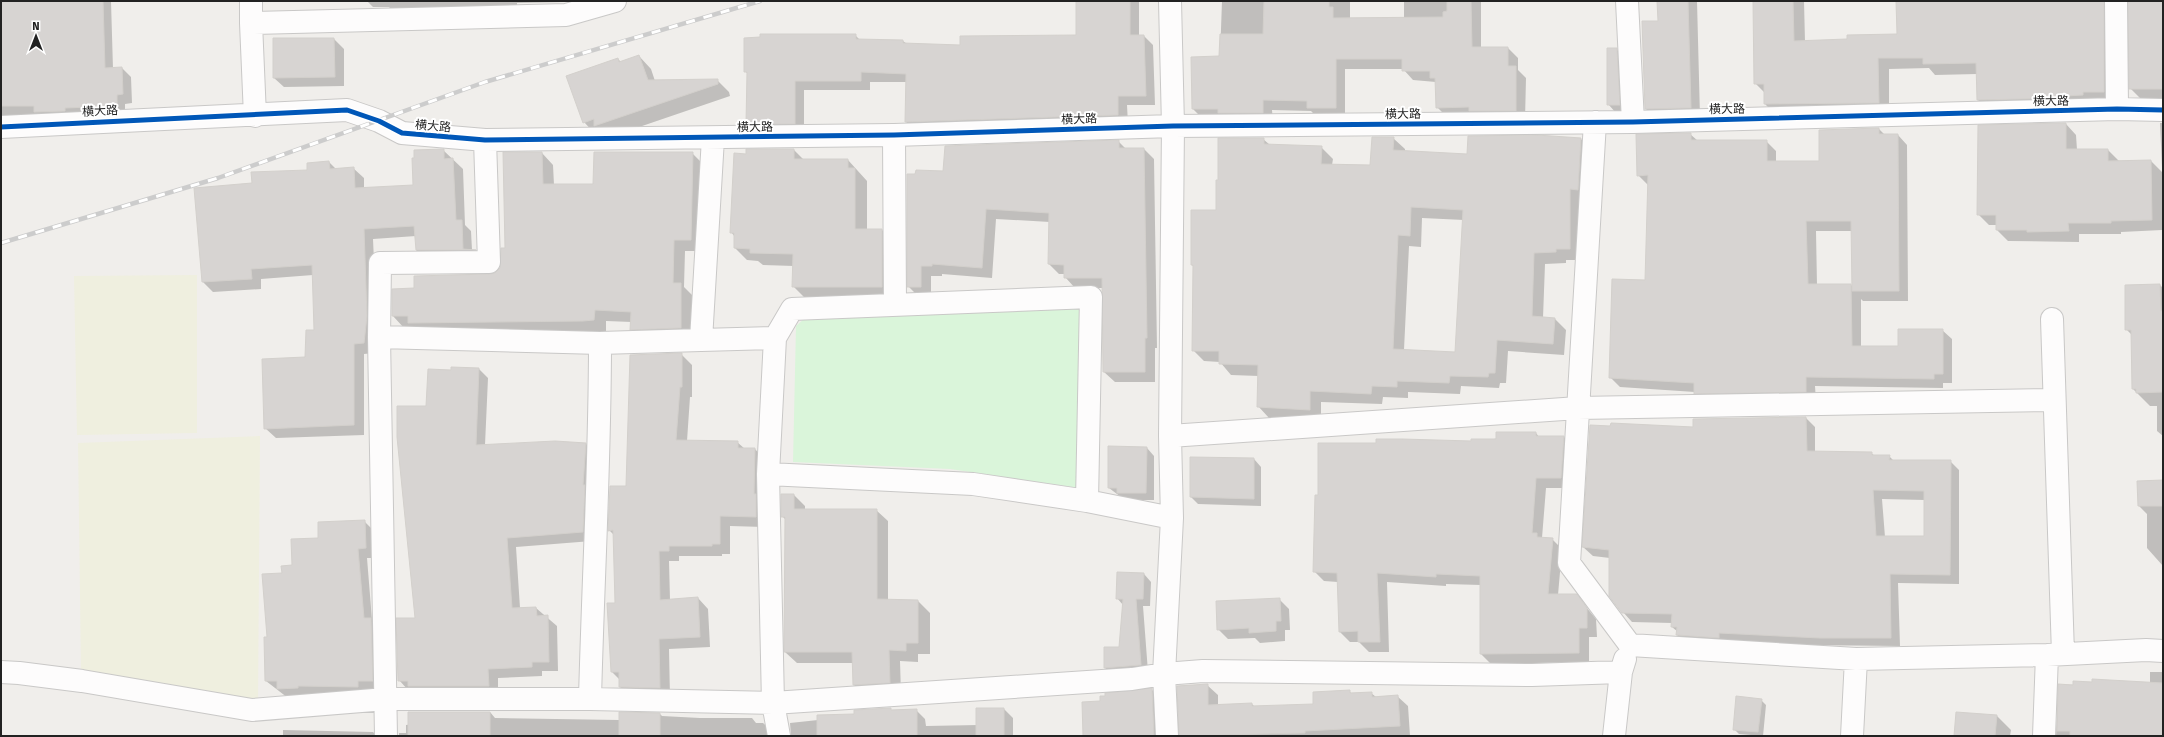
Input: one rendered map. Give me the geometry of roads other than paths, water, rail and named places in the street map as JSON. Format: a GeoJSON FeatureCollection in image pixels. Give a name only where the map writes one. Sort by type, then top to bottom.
{"type":"FeatureCollection","features":[{"type":"Feature","properties":{"kind":"street"},"geometry":{"type":"LineString","coordinates":[[251,1],[255,116]]}},
{"type":"Feature","properties":{"kind":"street"},"geometry":{"type":"LineString","coordinates":[[251,24],[566,8],[615,1]]}},
{"type":"Feature","properties":{"kind":"street"},"geometry":{"type":"LineString","coordinates":[[1167,736],[1164,674],[1172,518],[1170,436],[1173,126],[1170,1]]}},
{"type":"Feature","properties":{"kind":"street"},"geometry":{"type":"LineString","coordinates":[[1627,1],[1633,122]]}},
{"type":"Feature","properties":{"kind":"street"},"geometry":{"type":"LineString","coordinates":[[2116,1],[2117,109]]}},
{"type":"Feature","properties":{"kind":"street","name":"横大路"},"geometry":{"type":"LineString","coordinates":[[1,127],[115,120],[255,116],[347,110],[379,121],[402,133],[485,140],[894,135],[1173,126],[1633,122],[2117,109],[2163,110]]}},
{"type":"Feature","properties":{"kind":"street"},"geometry":{"type":"LineString","coordinates":[[1596,122],[1569,563],[1630,645],[1856,659],[2055,655],[2146,650],[2163,651]]}},
{"type":"Feature","properties":{"kind":"street"},"geometry":{"type":"LineString","coordinates":[[894,135],[895,304]]}},
{"type":"Feature","properties":{"kind":"street"},"geometry":{"type":"LineString","coordinates":[[701,340],[713,138]]}},
{"type":"Feature","properties":{"kind":"street"},"geometry":{"type":"LineString","coordinates":[[386,736],[379,337],[380,263],[489,262],[485,140]]}},
{"type":"Feature","properties":{"kind":"street"},"geometry":{"type":"LineString","coordinates":[[779,736],[773,703],[768,474],[775,338],[792,310],[895,304],[1091,297],[1087,501]]}},
{"type":"Feature","properties":{"kind":"street"},"geometry":{"type":"LineString","coordinates":[[2044,736],[2055,655],[2052,319]]}},
{"type":"Feature","properties":{"kind":"street"},"geometry":{"type":"LineString","coordinates":[[379,337],[600,343],[775,338]]}},
{"type":"Feature","properties":{"kind":"street"},"geometry":{"type":"LineString","coordinates":[[590,699],[593,582],[600,440],[600,343]]}},
{"type":"Feature","properties":{"kind":"street"},"geometry":{"type":"LineString","coordinates":[[1170,436],[1578,408],[2053,400]]}},
{"type":"Feature","properties":{"kind":"street"},"geometry":{"type":"LineString","coordinates":[[768,474],[973,484],[1087,501],[1172,518]]}},
{"type":"Feature","properties":{"kind":"street"},"geometry":{"type":"LineString","coordinates":[[1614,736],[1621,672],[1630,645]]}},
{"type":"Feature","properties":{"kind":"street"},"geometry":{"type":"LineString","coordinates":[[1852,736],[1856,659]]}},
{"type":"Feature","properties":{"kind":"street"},"geometry":{"type":"LineString","coordinates":[[1,672],[82,681],[252,710],[386,699],[590,699],[773,703],[1132,679],[1164,674],[1203,671],[1532,675],[1621,672]]}},
{"type":"Feature","properties":{"kind":"railway"},"geometry":{"type":"LineString","coordinates":[[1,243],[218,178],[485,82],[760,1]]}}]}
